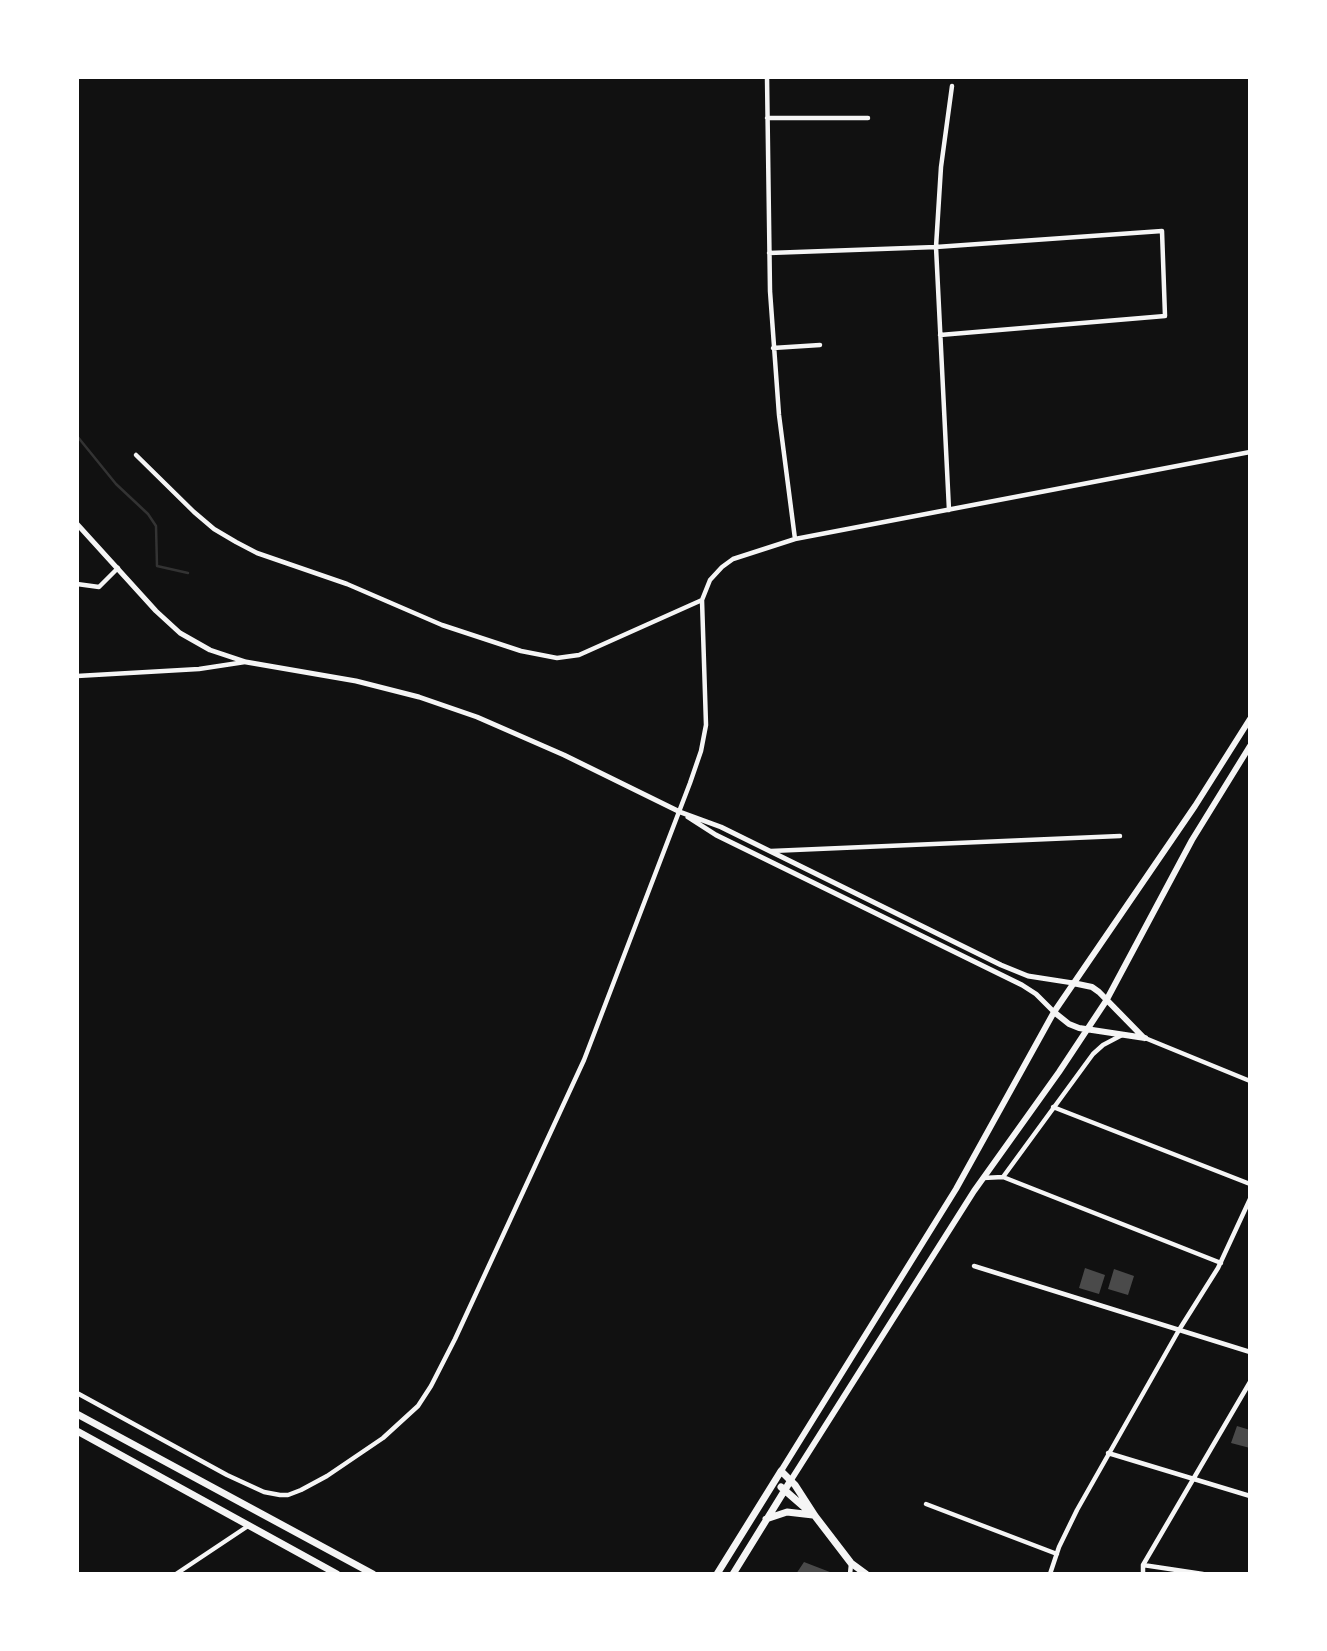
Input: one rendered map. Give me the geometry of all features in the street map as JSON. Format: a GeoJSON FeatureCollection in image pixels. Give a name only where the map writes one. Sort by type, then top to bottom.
{"type":"FeatureCollection","features":[{"type":"Feature","properties":{"kind":"highway"},"geometry":{"type":"LineString","coordinates":[[77,1414],[373,1574]]}},
{"type":"Feature","properties":{"kind":"highway"},"geometry":{"type":"LineString","coordinates":[[77,1431],[337,1574]]}},
{"type":"Feature","properties":{"kind":"highway"},"geometry":{"type":"LineString","coordinates":[[717,1574],[781,1471],[791,1480],[851,1563],[866,1574]]}},
{"type":"Feature","properties":{"kind":"highway"},"geometry":{"type":"LineString","coordinates":[[733,1574],[791,1480]]}},
{"type":"Feature","properties":{"kind":"highway"},"geometry":{"type":"LineString","coordinates":[[774,1481],[815,1516]]}},
{"type":"Feature","properties":{"kind":"highway"},"geometry":{"type":"LineString","coordinates":[[766,1519],[787,1512],[815,1516]]}},
{"type":"Feature","properties":{"kind":"main road"},"geometry":{"type":"LineString","coordinates":[[781,1471],[956,1189],[1054,1012],[1195,806],[1250,719]]}},
{"type":"Feature","properties":{"kind":"main road"},"geometry":{"type":"LineString","coordinates":[[791,1480],[983,1178],[1088,1029],[1192,840],[1250,746]]}},
{"type":"Feature","properties":{"kind":"main road"},"geometry":{"type":"LineString","coordinates":[[1073,983],[1092,987],[1145,1038]]}},
{"type":"Feature","properties":{"kind":"main road"},"geometry":{"type":"LineString","coordinates":[[1054,1012],[1069,1024],[1145,1038]]}},
{"type":"Feature","properties":{"kind":"street"},"geometry":{"type":"LineString","coordinates":[[767,77],[773,348],[780,428],[795,539]]}},
{"type":"Feature","properties":{"kind":"street"},"geometry":{"type":"LineString","coordinates":[[949,510],[936,247],[940,177],[953,86]]}},
{"type":"Feature","properties":{"kind":"street"},"geometry":{"type":"LineString","coordinates":[[767,118],[868,118]]}},
{"type":"Feature","properties":{"kind":"street"},"geometry":{"type":"LineString","coordinates":[[769,253],[936,247],[1162,231],[1165,316],[940,335]]}},
{"type":"Feature","properties":{"kind":"street"},"geometry":{"type":"LineString","coordinates":[[773,348],[820,345]]}},
{"type":"Feature","properties":{"kind":"street"},"geometry":{"type":"LineString","coordinates":[[77,1393],[236,1480],[264,1492],[280,1495],[301,1490],[327,1476],[383,1438],[409,1416],[431,1386],[455,1339],[579,1072],[680,811],[702,751],[706,725],[702,600],[710,580],[733,559],[795,539],[1250,452]]}},
{"type":"Feature","properties":{"kind":"street"},"geometry":{"type":"LineString","coordinates":[[136,455],[214,529],[257,553],[347,584],[442,625],[521,651],[557,657],[579,655],[702,600]]}},
{"type":"Feature","properties":{"kind":"street"},"geometry":{"type":"LineString","coordinates":[[77,524],[147,603],[180,633],[210,650],[246,662],[356,681],[450,707],[542,745],[680,811],[721,827],[1009,969],[1044,980],[1073,983]]}},
{"type":"Feature","properties":{"kind":"street"},"geometry":{"type":"LineString","coordinates":[[77,584],[99,587],[118,568]]}},
{"type":"Feature","properties":{"kind":"street"},"geometry":{"type":"LineString","coordinates":[[77,676],[200,669],[246,662]]}},
{"type":"Feature","properties":{"kind":"street"},"geometry":{"type":"LineString","coordinates":[[680,811],[716,835],[1022,985],[1036,994],[1054,1012]]}},
{"type":"Feature","properties":{"kind":"street"},"geometry":{"type":"LineString","coordinates":[[770,850],[1120,836]]}},
{"type":"Feature","properties":{"kind":"street"},"geometry":{"type":"LineString","coordinates":[[1003,1177],[1093,1054],[1122,1035]]}},
{"type":"Feature","properties":{"kind":"street"},"geometry":{"type":"LineString","coordinates":[[1145,1038],[1250,1081]]}},
{"type":"Feature","properties":{"kind":"street"},"geometry":{"type":"LineString","coordinates":[[1053,1107],[1250,1184]]}},
{"type":"Feature","properties":{"kind":"street"},"geometry":{"type":"LineString","coordinates":[[983,1178],[1003,1177],[1221,1263]]}},
{"type":"Feature","properties":{"kind":"street"},"geometry":{"type":"LineString","coordinates":[[1050,1574],[1066,1530],[1179,1330],[1221,1263],[1250,1199]]}},
{"type":"Feature","properties":{"kind":"street"},"geometry":{"type":"LineString","coordinates":[[974,1266],[1250,1352]]}},
{"type":"Feature","properties":{"kind":"street"},"geometry":{"type":"LineString","coordinates":[[1143,1574],[1143,1565],[1250,1382]]}},
{"type":"Feature","properties":{"kind":"street"},"geometry":{"type":"LineString","coordinates":[[1108,1453],[1250,1496]]}},
{"type":"Feature","properties":{"kind":"street"},"geometry":{"type":"LineString","coordinates":[[926,1504],[1057,1554]]}},
{"type":"Feature","properties":{"kind":"street"},"geometry":{"type":"LineString","coordinates":[[176,1574],[250,1525]]}},
{"type":"Feature","properties":{"kind":"street"},"geometry":{"type":"LineString","coordinates":[[850,1574],[851,1563]]}},
{"type":"Feature","properties":{"kind":"street"},"geometry":{"type":"LineString","coordinates":[[1143,1565],[1203,1574]]}},
{"type":"Feature","properties":{"kind":"building"},"geometry":{"type":"Polygon","coordinates":[[[1085,1268],[1105,1275],[1099,1294],[1079,1288],[1085,1268]]]}},
{"type":"Feature","properties":{"kind":"building"},"geometry":{"type":"Polygon","coordinates":[[[1114,1269],[1134,1276],[1128,1295],[1108,1289],[1114,1269]]]}},
{"type":"Feature","properties":{"kind":"building"},"geometry":{"type":"Polygon","coordinates":[[[1237,1426],[1250,1430],[1250,1448],[1231,1443],[1237,1426]]]}},
{"type":"Feature","properties":{"kind":"building"},"geometry":{"type":"Polygon","coordinates":[[[804,1562],[835,1574],[796,1574],[804,1562]]]}},
{"type":"Feature","properties":{"kind":"waterway"},"geometry":{"type":"LineString","coordinates":[[77,436],[116,484],[148,514],[156,526],[157,566],[188,573]]}}]}
